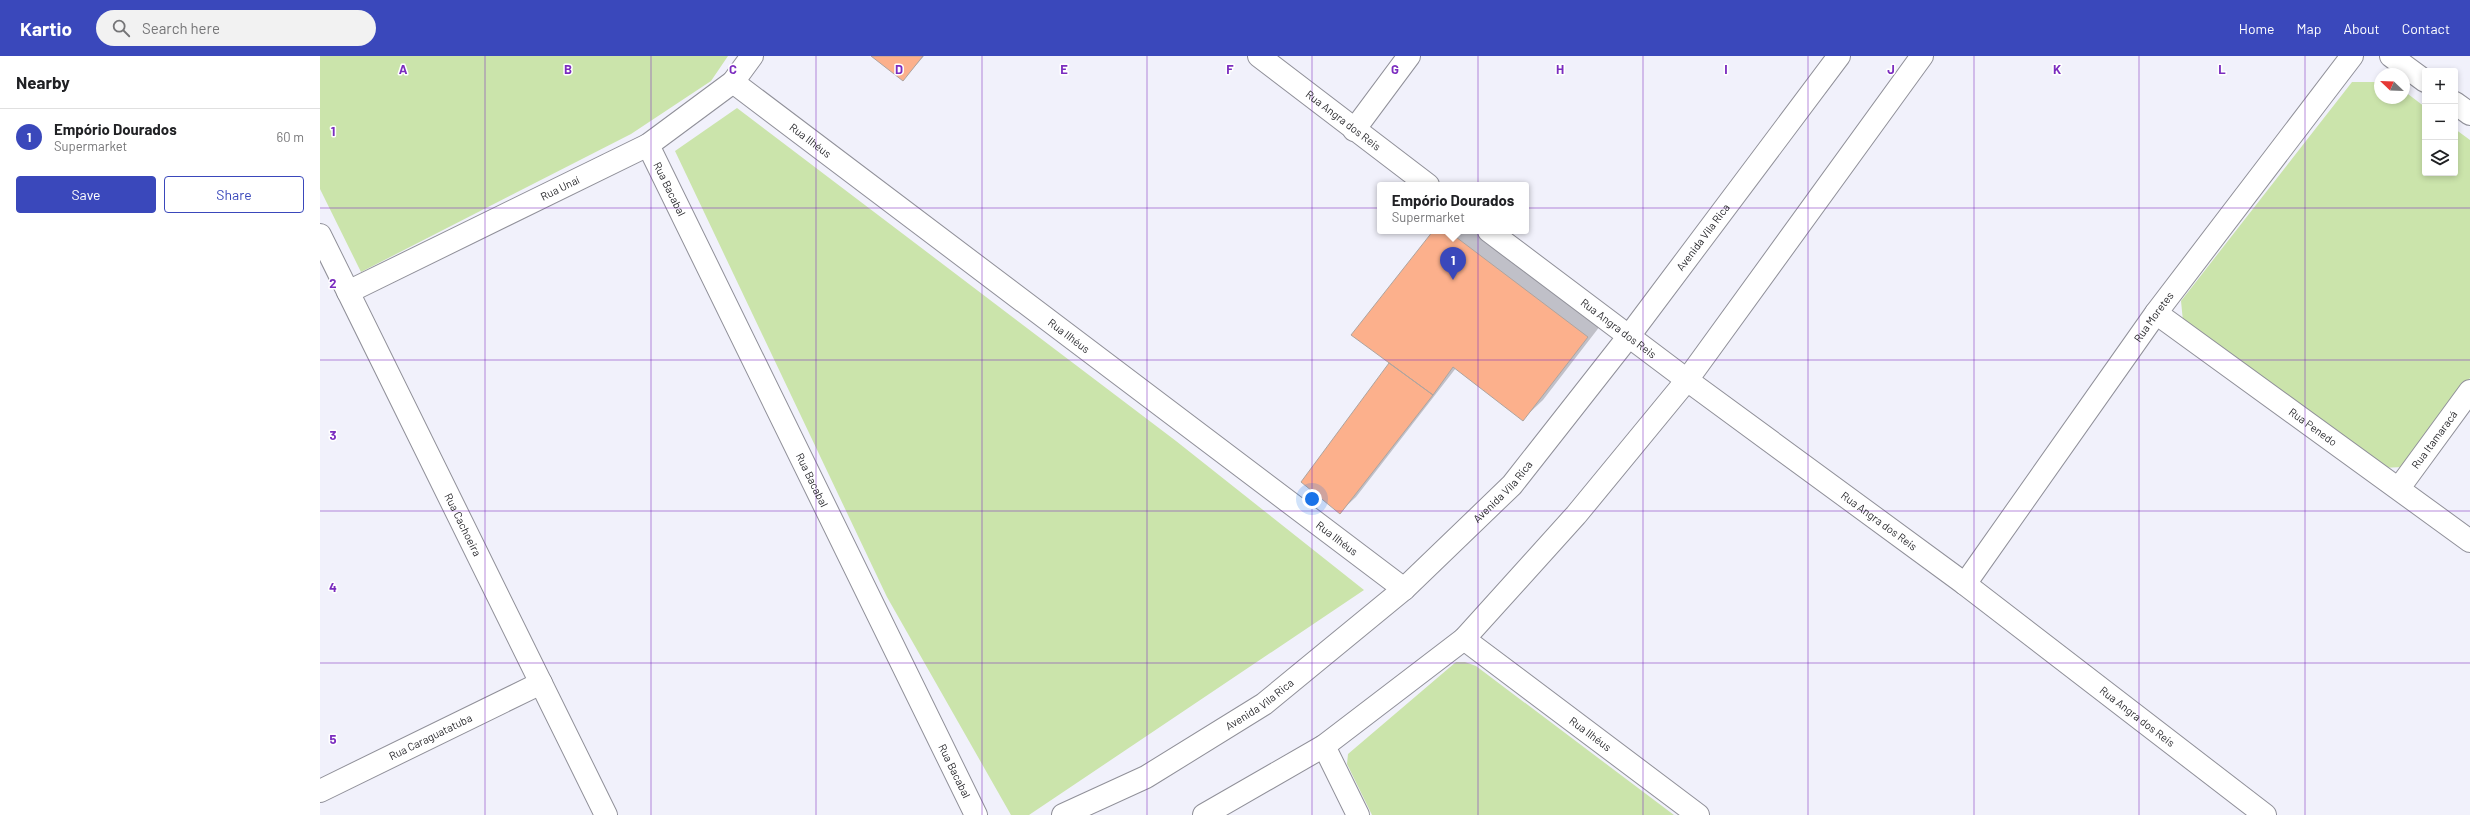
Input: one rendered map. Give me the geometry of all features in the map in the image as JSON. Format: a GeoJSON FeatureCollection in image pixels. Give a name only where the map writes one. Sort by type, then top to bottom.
{"type":"FeatureCollection","features":[{"type":"Feature","properties":{"kind":"street","name":"Rua Unaí"},"geometry":{"type":"LineString","coordinates":[[348,292],[648,145],[733,82],[752,56]]}},
{"type":"Feature","properties":{"kind":"street","name":"Rua Angra dos Reis"},"geometry":{"type":"LineString","coordinates":[[1259,56],[1424,182]]}},
{"type":"Feature","properties":{"kind":"street"},"geometry":{"type":"LineString","coordinates":[[1354,130],[1409,56]]}},
{"type":"Feature","properties":{"kind":"street","name":"Avenida Vila Rica"},"geometry":{"type":"LineString","coordinates":[[1063,815],[1146,777],[1264,704],[1404,590],[1512,485],[1629,336],[1839,56]]}},
{"type":"Feature","properties":{"kind":"street"},"geometry":{"type":"LineString","coordinates":[[1204,815],[1324,746],[1464,639],[1576,515],[1687,380],[1922,56]]}},
{"type":"Feature","properties":{"kind":"street","name":"Rua Moretes"},"geometry":{"type":"LineString","coordinates":[[1965,584],[2156,313],[2352,56]]}},
{"type":"Feature","properties":{"kind":"street"},"geometry":{"type":"LineString","coordinates":[[2391,56],[2422,79]]}},
{"type":"Feature","properties":{"kind":"street","name":"Rua Ilhéus"},"geometry":{"type":"LineString","coordinates":[[733,82],[1404,590]]}},
{"type":"Feature","properties":{"kind":"street"},"geometry":{"type":"LineString","coordinates":[[2456,104],[2470,114]]}},
{"type":"Feature","properties":{"kind":"street","name":"Rua Bacabal"},"geometry":{"type":"LineString","coordinates":[[648,145],[976,815]]}},
{"type":"Feature","properties":{"kind":"street","name":"Rua Angra dos Reis"},"geometry":{"type":"LineString","coordinates":[[1493,234],[1687,380],[1965,584],[2265,815]]}},
{"type":"Feature","properties":{"kind":"street","name":"Rua Cachoeira"},"geometry":{"type":"LineString","coordinates":[[320,235],[606,815]]}},
{"type":"Feature","properties":{"kind":"street","name":"Rua Penedo"},"geometry":{"type":"LineString","coordinates":[[2156,313],[2470,541]]}},
{"type":"Feature","properties":{"kind":"street","name":"Rua Itamaracá"},"geometry":{"type":"LineString","coordinates":[[2399,488],[2470,391]]}},
{"type":"Feature","properties":{"kind":"street","name":"Rua Ilhéus"},"geometry":{"type":"LineString","coordinates":[[1464,639],[1698,815]]}},
{"type":"Feature","properties":{"kind":"street","name":"Rua Caraguatatuba"},"geometry":{"type":"LineString","coordinates":[[320,791],[541,683]]}},
{"type":"Feature","properties":{"kind":"street"},"geometry":{"type":"LineString","coordinates":[[1324,746],[1358,815]]}},
{"type":"Feature","properties":{"kind":"green space"},"geometry":{"type":"Polygon","coordinates":[[[320,56],[728,56],[711,81],[631,134],[361,272],[320,189],[320,56]]]}},
{"type":"Feature","properties":{"kind":"green space"},"geometry":{"type":"Polygon","coordinates":[[[2352,82],[2374,82],[2374,104],[2410,104],[2410,96],[2422,105],[2422,176],[2458,176],[2458,131],[2470,140],[2470,378],[2404,467],[2380,468],[2183,321],[2181,301],[2352,82]]]}},
{"type":"Feature","properties":{"kind":"green space"},"geometry":{"type":"Polygon","coordinates":[[[737,108],[1176,441],[1364,590],[1029,815],[1011,815],[887,597],[675,151],[737,108]]]}},
{"type":"Feature","properties":{"kind":"green space"},"geometry":{"type":"Polygon","coordinates":[[[1456,662],[1465,662],[1476,666],[1674,815],[1372,815],[1347,764],[1348,754],[1456,662]]]}},
{"type":"Feature","properties":{"kind":"building"},"geometry":{"type":"Polygon","coordinates":[[[871,56],[923,56],[903,81],[871,56]]]}},
{"type":"Feature","properties":{"kind":"building"},"geometry":{"type":"Polygon","coordinates":[[[1431,234],[1452,234],[1588,337],[1523,421],[1453,367],[1433,395],[1351,335],[1431,234]]]}},
{"type":"Feature","properties":{"kind":"building"},"geometry":{"type":"Polygon","coordinates":[[[1389,363],[1433,395],[1340,514],[1301,482],[1389,363]]]}},
{"type":"Feature","properties":{"kind":"place","name":"Empório Dourados"},"geometry":{"type":"Point","coordinates":[1453,280]}}]}
